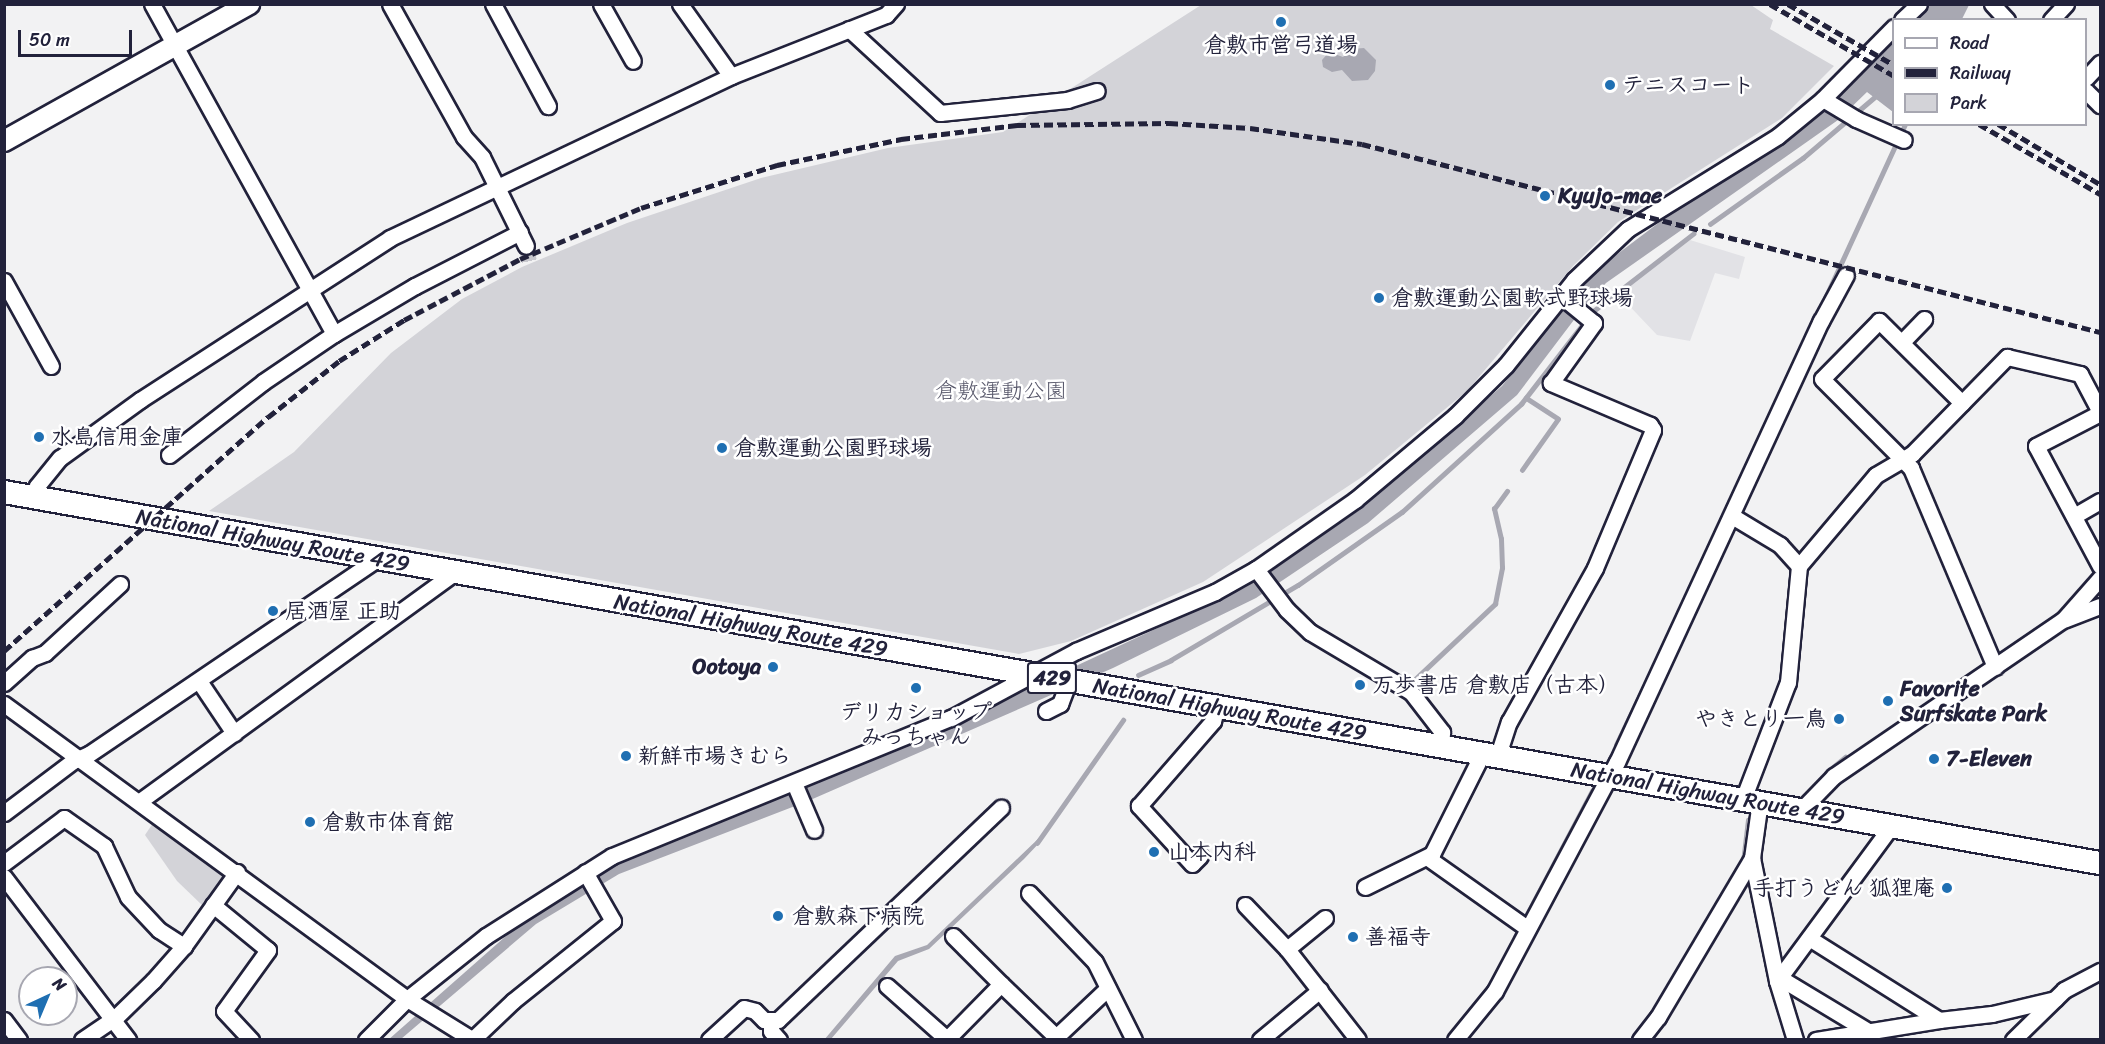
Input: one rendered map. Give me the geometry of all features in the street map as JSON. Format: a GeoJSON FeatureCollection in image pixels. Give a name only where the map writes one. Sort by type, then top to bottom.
{"type":"FeatureCollection","features":[{"type":"Feature","properties":{"kind":"highway","name":"National Highway Route 429"},"geometry":{"type":"LineString","coordinates":[[4,492],[2100,863]]}},
{"type":"Feature","properties":{"kind":"main road"},"geometry":{"type":"LineString","coordinates":[[6,138],[175,48],[249,4]]}},
{"type":"Feature","properties":{"kind":"street"},"geometry":{"type":"LineString","coordinates":[[152,4],[308,292],[334,334]]}},
{"type":"Feature","properties":{"kind":"street"},"geometry":{"type":"LineString","coordinates":[[169,455],[263,382],[334,334],[415,286],[523,239],[482,157],[464,137],[390,4]]}},
{"type":"Feature","properties":{"kind":"street"},"geometry":{"type":"LineString","coordinates":[[494,4],[548,106]]}},
{"type":"Feature","properties":{"kind":"street"},"geometry":{"type":"LineString","coordinates":[[601,4],[633,61]]}},
{"type":"Feature","properties":{"kind":"street"},"geometry":{"type":"LineString","coordinates":[[680,4],[731,76]]}},
{"type":"Feature","properties":{"kind":"street"},"geometry":{"type":"LineString","coordinates":[[35,497],[37,486],[60,458],[140,400],[390,238],[731,76],[886,15],[896,4]]}},
{"type":"Feature","properties":{"kind":"street"},"geometry":{"type":"LineString","coordinates":[[1904,18],[1919,4]]}},
{"type":"Feature","properties":{"kind":"street"},"geometry":{"type":"LineString","coordinates":[[1992,4],[2005,18]]}},
{"type":"Feature","properties":{"kind":"street"},"geometry":{"type":"LineString","coordinates":[[2053,18],[2066,4]]}},
{"type":"Feature","properties":{"kind":"street"},"geometry":{"type":"LineString","coordinates":[[366,1040],[408,999],[486,936],[586,875],[612,856],[796,786],[951,718],[1034,676],[1076,651],[1258,572],[1409,458],[1506,365],[1564,298],[1637,222],[1778,136],[1825,100],[1892,28]]}},
{"type":"Feature","properties":{"kind":"street"},"geometry":{"type":"LineString","coordinates":[[849,29],[940,113],[1067,100],[1096,91]]}},
{"type":"Feature","properties":{"kind":"street"},"geometry":{"type":"LineString","coordinates":[[2087,76],[2100,63]]}},
{"type":"Feature","properties":{"kind":"street"},"geometry":{"type":"LineString","coordinates":[[2087,93],[2100,105]]}},
{"type":"Feature","properties":{"kind":"street"},"geometry":{"type":"LineString","coordinates":[[1825,100],[1856,119],[1900,138]]}},
{"type":"Feature","properties":{"kind":"street"},"geometry":{"type":"LineString","coordinates":[[1455,1040],[1495,991],[1523,925],[1609,776],[1846,275]]}},
{"type":"Feature","properties":{"kind":"street"},"geometry":{"type":"LineString","coordinates":[[4,281],[51,366]]}},
{"type":"Feature","properties":{"kind":"street"},"geometry":{"type":"LineString","coordinates":[[1365,887],[1428,858],[1509,722],[1595,568],[1653,430],[1650,425],[1551,383],[1594,323],[1564,298]]}},
{"type":"Feature","properties":{"kind":"street"},"geometry":{"type":"LineString","coordinates":[[1902,342],[1924,319]]}},
{"type":"Feature","properties":{"kind":"street"},"geometry":{"type":"LineString","coordinates":[[1822,380],[1879,321],[1962,402]]}},
{"type":"Feature","properties":{"kind":"street"},"geometry":{"type":"LineString","coordinates":[[1795,1040],[1752,858],[1751,800],[1788,682],[1799,566],[1876,475],[1905,459],[2007,357],[2080,374],[2100,413],[2036,446],[2100,565]]}},
{"type":"Feature","properties":{"kind":"street"},"geometry":{"type":"LineString","coordinates":[[1803,362],[1905,459],[1993,663]]}},
{"type":"Feature","properties":{"kind":"street"},"geometry":{"type":"LineString","coordinates":[[2074,516],[2100,501]]}},
{"type":"Feature","properties":{"kind":"street"},"geometry":{"type":"LineString","coordinates":[[1732,516],[1780,545],[1799,566]]}},
{"type":"Feature","properties":{"kind":"street"},"geometry":{"type":"LineString","coordinates":[[4,813],[79,758],[199,681],[379,558]]}},
{"type":"Feature","properties":{"kind":"street"},"geometry":{"type":"LineString","coordinates":[[140,801],[455,572]]}},
{"type":"Feature","properties":{"kind":"street"},"geometry":{"type":"LineString","coordinates":[[1258,572],[1310,632],[1332,647],[1403,685],[1442,732],[1441,746]]}},
{"type":"Feature","properties":{"kind":"street"},"geometry":{"type":"LineString","coordinates":[[2063,620],[2100,578]]}},
{"type":"Feature","properties":{"kind":"street"},"geometry":{"type":"LineString","coordinates":[[4,682],[32,658],[45,653],[120,585]]}},
{"type":"Feature","properties":{"kind":"street"},"geometry":{"type":"LineString","coordinates":[[1801,810],[1834,776],[1993,663],[2063,620],[2100,606]]}},
{"type":"Feature","properties":{"kind":"street"},"geometry":{"type":"LineString","coordinates":[[199,681],[234,733]]}},
{"type":"Feature","properties":{"kind":"street"},"geometry":{"type":"LineString","coordinates":[[1046,711],[1060,704],[1069,681]]}},
{"type":"Feature","properties":{"kind":"street"},"geometry":{"type":"LineString","coordinates":[[4,704],[140,801],[408,999],[471,1039],[513,1001],[613,921],[586,875]]}},
{"type":"Feature","properties":{"kind":"street"},"geometry":{"type":"LineString","coordinates":[[1200,856],[1192,864],[1139,806],[1213,722],[1217,706]]}},
{"type":"Feature","properties":{"kind":"street"},"geometry":{"type":"LineString","coordinates":[[796,786],[813,830]]}},
{"type":"Feature","properties":{"kind":"street"},"geometry":{"type":"LineString","coordinates":[[709,1040],[744,1008],[771,1020],[778,1020],[1000,808]]}},
{"type":"Feature","properties":{"kind":"street"},"geometry":{"type":"LineString","coordinates":[[4,862],[64,818],[104,846],[128,897],[159,930],[184,946]]}},
{"type":"Feature","properties":{"kind":"street"},"geometry":{"type":"LineString","coordinates":[[1779,979],[1892,825]]}},
{"type":"Feature","properties":{"kind":"street"},"geometry":{"type":"LineString","coordinates":[[1428,858],[1523,925]]}},
{"type":"Feature","properties":{"kind":"street"},"geometry":{"type":"LineString","coordinates":[[1640,1040],[1658,1017],[1752,858]]}},
{"type":"Feature","properties":{"kind":"street"},"geometry":{"type":"LineString","coordinates":[[82,1040],[111,1020],[184,946],[237,872]]}},
{"type":"Feature","properties":{"kind":"street"},"geometry":{"type":"LineString","coordinates":[[4,877],[128,1040]]}},
{"type":"Feature","properties":{"kind":"street"},"geometry":{"type":"LineString","coordinates":[[1029,893],[1095,962],[1134,1040]]}},
{"type":"Feature","properties":{"kind":"street"},"geometry":{"type":"LineString","coordinates":[[213,905],[268,950],[224,1011],[251,1040]]}},
{"type":"Feature","properties":{"kind":"street"},"geometry":{"type":"LineString","coordinates":[[1245,905],[1287,949],[1358,1040]]}},
{"type":"Feature","properties":{"kind":"street"},"geometry":{"type":"LineString","coordinates":[[1287,949],[1324,918]]}},
{"type":"Feature","properties":{"kind":"street"},"geometry":{"type":"LineString","coordinates":[[953,936],[1056,1037],[1108,988]]}},
{"type":"Feature","properties":{"kind":"street"},"geometry":{"type":"LineString","coordinates":[[1809,938],[1939,1020]]}},
{"type":"Feature","properties":{"kind":"street"},"geometry":{"type":"LineString","coordinates":[[2013,1040],[2055,999],[2100,971]]}},
{"type":"Feature","properties":{"kind":"street"},"geometry":{"type":"LineString","coordinates":[[1779,979],[1871,1033]]}},
{"type":"Feature","properties":{"kind":"street"},"geometry":{"type":"LineString","coordinates":[[887,986],[947,1039],[1001,984]]}},
{"type":"Feature","properties":{"kind":"street"},"geometry":{"type":"LineString","coordinates":[[1260,1040],[1320,990]]}},
{"type":"Feature","properties":{"kind":"street"},"geometry":{"type":"LineString","coordinates":[[1816,1040],[2010,1010],[2055,999]]}},
{"type":"Feature","properties":{"kind":"street"},"geometry":{"type":"LineString","coordinates":[[4,1020],[19,1040]]}},
{"type":"Feature","properties":{"kind":"street"},"geometry":{"type":"LineString","coordinates":[[771,1020],[771,1031],[779,1040]]}},
{"type":"Feature","properties":{"kind":"shaded area"},"geometry":{"type":"Polygon","coordinates":[[[1930,4],[1969,4],[1962,18],[1915,18],[1930,4]]]}},
{"type":"Feature","properties":{"kind":"shaded area"},"geometry":{"type":"Polygon","coordinates":[[[1892,40],[1892,111],[1867,92],[1838,120],[1606,283],[1586,304],[1517,395],[1368,523],[1256,598],[1113,668],[808,801],[619,874],[536,924],[401,1039],[388,1040],[530,915],[615,865],[979,711],[1246,587],[1361,509],[1502,386],[1595,271],[1669,215],[1815,117],[1892,40]]]}},
{"type":"Feature","properties":{"kind":"shaded area"},"geometry":{"type":"Polygon","coordinates":[[[1364,48],[1376,60],[1375,71],[1368,80],[1352,81],[1342,70],[1332,72],[1323,67],[1322,60],[1329,52],[1343,57],[1352,49],[1364,48]]]}},
{"type":"Feature","properties":{"kind":"shaded area"},"geometry":{"type":"Polygon","coordinates":[[[1690,240],[1745,257],[1739,279],[1715,273],[1690,341],[1657,335],[1619,295],[1690,240]]]}},
{"type":"Feature","properties":{"kind":"shaded area"},"geometry":{"type":"Polygon","coordinates":[[[1039,838],[1042,840],[1024,859],[929,949],[898,961],[831,1039],[824,1040],[895,956],[927,945],[1039,838]]]}},
{"type":"Feature","properties":{"kind":"green space","name":"倉敷運動公園"},"geometry":{"type":"Polygon","coordinates":[[[1201,5],[1751,5],[1773,20],[1770,29],[1834,66],[1782,118],[1618,222],[1573,266],[1467,391],[1365,475],[1203,582],[1071,641],[1019,654],[209,511],[294,452],[391,353],[462,299],[522,267],[627,223],[761,178],[888,148],[1003,132],[1201,5]]]}},
{"type":"Feature","properties":{"kind":"green space"},"geometry":{"type":"Polygon","coordinates":[[[157,817],[230,870],[203,906],[177,881],[145,835],[157,817]]]}},
{"type":"Feature","properties":{"kind":"waterway"},"geometry":{"type":"LineString","coordinates":[[1710,224],[1803,158],[1877,95]]}},
{"type":"Feature","properties":{"kind":"waterway"},"geometry":{"type":"LineString","coordinates":[[1821,307],[1904,126]]}},
{"type":"Feature","properties":{"kind":"waterway"},"geometry":{"type":"LineString","coordinates":[[1138,675],[1171,660],[1298,585],[1402,512],[1521,404],[1592,312],[1693,234]]}},
{"type":"Feature","properties":{"kind":"waterway"},"geometry":{"type":"LineString","coordinates":[[1522,470],[1558,419],[1526,398]]}},
{"type":"Feature","properties":{"kind":"waterway"},"geometry":{"type":"LineString","coordinates":[[1410,684],[1495,604],[1502,568],[1501,539],[1494,509],[1507,491]]}},
{"type":"Feature","properties":{"kind":"waterway"},"geometry":{"type":"LineString","coordinates":[[1616,745],[1640,695]]}},
{"type":"Feature","properties":{"kind":"waterway"},"geometry":{"type":"LineString","coordinates":[[1037,843],[1123,720]]}},
{"type":"Feature","properties":{"kind":"waterway"},"geometry":{"type":"LineString","coordinates":[[1826,773],[1845,757]]}},
{"type":"Feature","properties":{"kind":"waterway"},"geometry":{"type":"LineString","coordinates":[[1515,937],[1592,791]]}},
{"type":"Feature","properties":{"kind":"waterway"},"geometry":{"type":"LineString","coordinates":[[1743,862],[1748,820]]}},
{"type":"Feature","properties":{"kind":"tunnel"},"geometry":{"type":"LineString","coordinates":[[526,246],[530,263]]}},
{"type":"Feature","properties":{"kind":"railway"},"geometry":{"type":"LineString","coordinates":[[1770,4],[1892,75]]}},
{"type":"Feature","properties":{"kind":"railway"},"geometry":{"type":"LineString","coordinates":[[1788,4],[1892,64]]}},
{"type":"Feature","properties":{"kind":"railway"},"geometry":{"type":"LineString","coordinates":[[4,651],[268,417],[339,361],[404,320],[520,259],[641,208],[777,165],[901,139],[1017,125],[1169,123],[1250,128],[1362,144],[2100,332]]}},
{"type":"Feature","properties":{"kind":"railway"},"geometry":{"type":"LineString","coordinates":[[1982,126],[2100,194]]}},
{"type":"Feature","properties":{"kind":"railway"},"geometry":{"type":"LineString","coordinates":[[2001,126],[2100,184]]}},
{"type":"Feature","properties":{"kind":"place","name":"倉敷市営弓道場"},"geometry":{"type":"Point","coordinates":[1281,22]}},
{"type":"Feature","properties":{"kind":"place","name":"テニスコート"},"geometry":{"type":"Point","coordinates":[1610,85]}},
{"type":"Feature","properties":{"kind":"place","name":"Kyujo-mae"},"geometry":{"type":"Point","coordinates":[1545,196]}},
{"type":"Feature","properties":{"kind":"place","name":"倉敷運動公園軟式野球場"},"geometry":{"type":"Point","coordinates":[1379,298]}},
{"type":"Feature","properties":{"kind":"place","name":"水島信用金庫"},"geometry":{"type":"Point","coordinates":[39,437]}},
{"type":"Feature","properties":{"kind":"place","name":"倉敷運動公園野球場"},"geometry":{"type":"Point","coordinates":[722,448]}},
{"type":"Feature","properties":{"kind":"place","name":"居酒屋 正助"},"geometry":{"type":"Point","coordinates":[273,611]}},
{"type":"Feature","properties":{"kind":"place","name":"Ootoya"},"geometry":{"type":"Point","coordinates":[773,667]}},
{"type":"Feature","properties":{"kind":"place","name":"万歩書店 倉敷店（古本）"},"geometry":{"type":"Point","coordinates":[1360,685]}},
{"type":"Feature","properties":{"kind":"place","name":"デリカショップ みっちゃん"},"geometry":{"type":"Point","coordinates":[916,688]}},
{"type":"Feature","properties":{"kind":"place","name":"Favorite Surfskate Park"},"geometry":{"type":"Point","coordinates":[1888,701]}},
{"type":"Feature","properties":{"kind":"place","name":"やきとり一鳥"},"geometry":{"type":"Point","coordinates":[1839,719]}},
{"type":"Feature","properties":{"kind":"place","name":"新鮮市場きむら"},"geometry":{"type":"Point","coordinates":[626,756]}},
{"type":"Feature","properties":{"kind":"place","name":"7-Eleven"},"geometry":{"type":"Point","coordinates":[1934,759]}},
{"type":"Feature","properties":{"kind":"place","name":"倉敷市体育館"},"geometry":{"type":"Point","coordinates":[310,822]}},
{"type":"Feature","properties":{"kind":"place","name":"山本内科"},"geometry":{"type":"Point","coordinates":[1154,852]}},
{"type":"Feature","properties":{"kind":"place","name":"手打うどん 狐狸庵"},"geometry":{"type":"Point","coordinates":[1947,888]}},
{"type":"Feature","properties":{"kind":"place","name":"倉敷森下病院"},"geometry":{"type":"Point","coordinates":[778,916]}},
{"type":"Feature","properties":{"kind":"place","name":"善福寺"},"geometry":{"type":"Point","coordinates":[1353,937]}}]}
